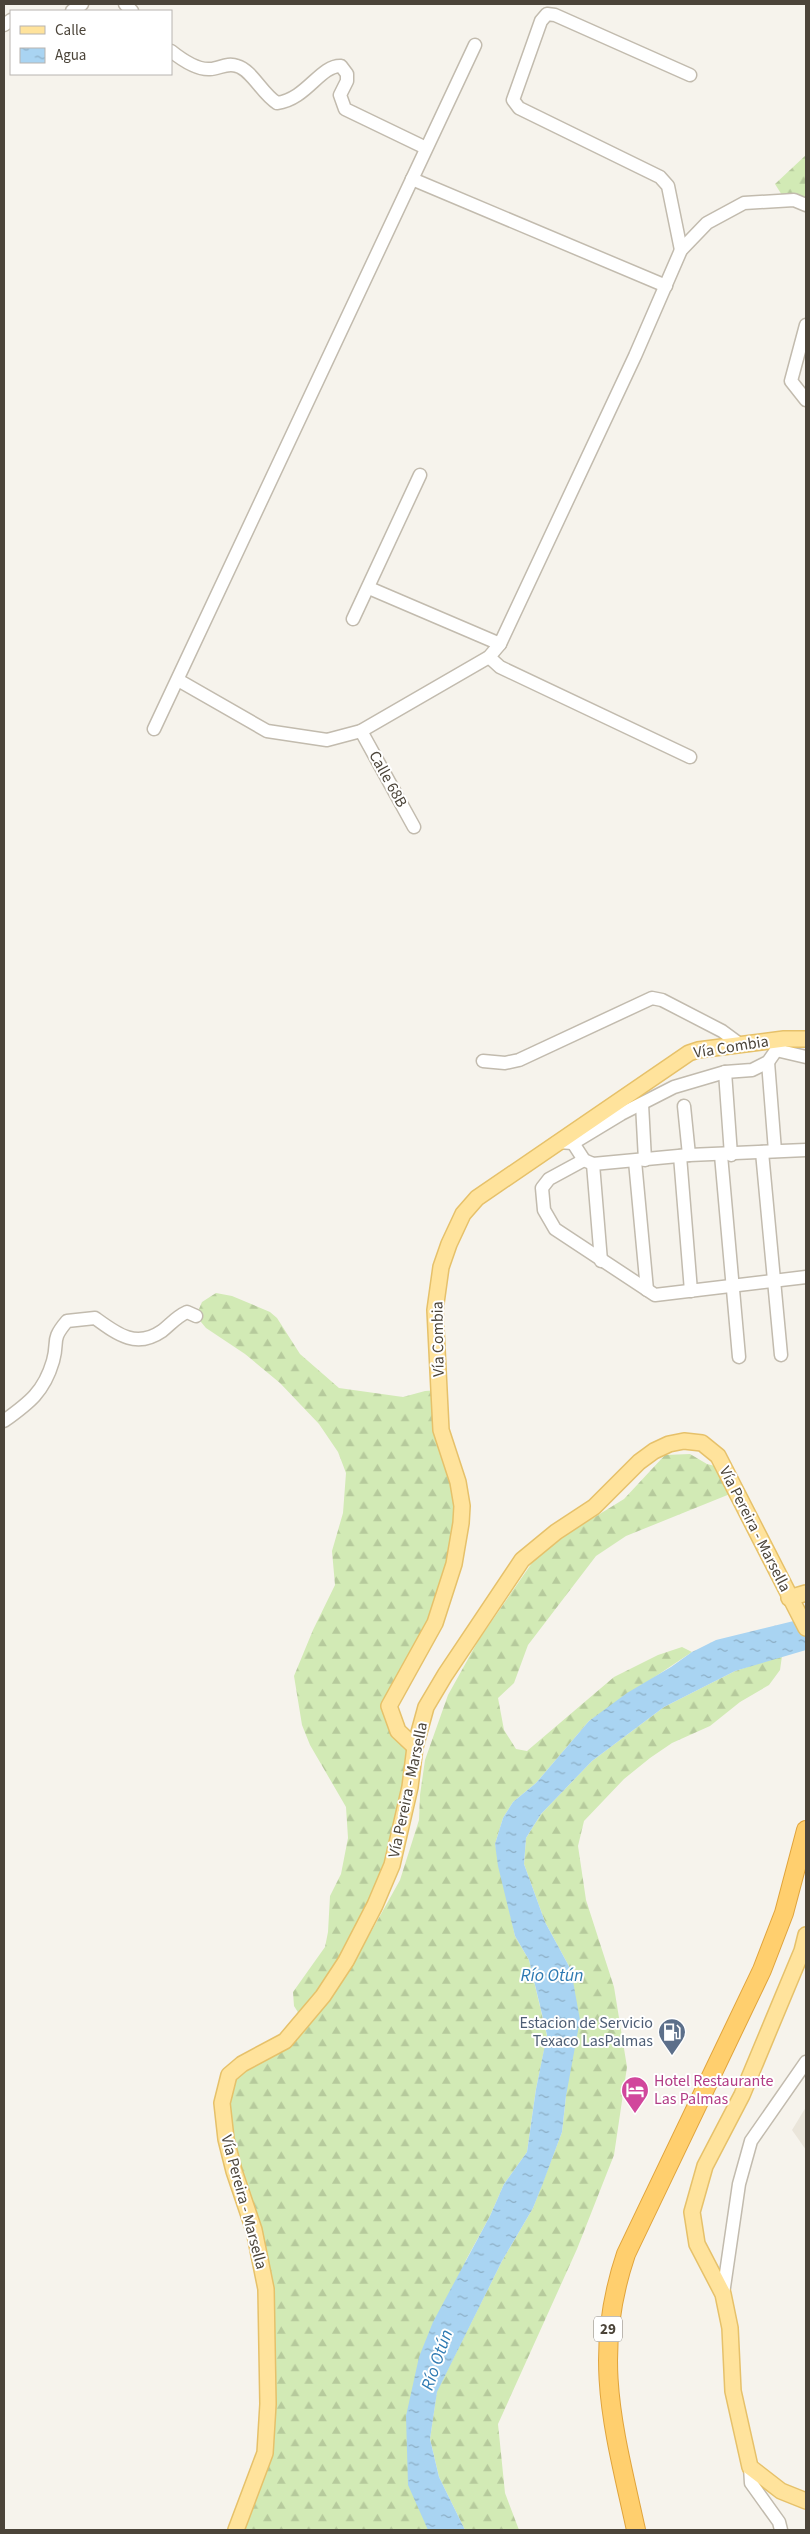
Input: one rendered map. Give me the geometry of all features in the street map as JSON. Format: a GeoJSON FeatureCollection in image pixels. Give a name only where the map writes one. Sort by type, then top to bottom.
{"type":"FeatureCollection","features":[{"type":"Feature","properties":{"kind":"highway","name":"29"},"geometry":{"type":"LineString","coordinates":[[636,2530],[609,2396],[608,2336],[616,2283],[626,2254],[772,1947],[784,1913],[806,1830]]}},
{"type":"Feature","properties":{"kind":"main road","name":"Vía Combia"},"geometry":{"type":"LineString","coordinates":[[415,1747],[398,1731],[389,1706],[435,1623],[454,1564],[461,1524],[462,1506],[458,1482],[441,1430],[435,1310],[441,1267],[463,1214],[477,1198],[689,1053],[698,1050],[741,1045],[780,1045],[806,1039]]}},
{"type":"Feature","properties":{"kind":"main road","name":"Vía Pereira - Marsella"},"geometry":{"type":"LineString","coordinates":[[236,2530],[265,2453],[268,2404],[266,2298],[254,2230],[234,2171],[226,2139],[222,2103],[225,2085],[229,2075],[242,2064],[285,2041],[323,1996],[346,1961],[375,1905],[392,1865],[410,1787],[415,1747],[426,1707],[445,1675],[522,1560],[556,1532],[594,1507],[639,1462],[669,1444],[684,1441],[702,1443],[718,1456],[806,1628]]}},
{"type":"Feature","properties":{"kind":"main road"},"geometry":{"type":"LineString","coordinates":[[789,1598],[806,1593]]}},
{"type":"Feature","properties":{"kind":"main road"},"geometry":{"type":"LineString","coordinates":[[806,1935],[802,1951],[742,2095],[705,2166],[692,2212],[697,2244],[723,2294],[730,2328],[733,2391],[750,2468],[781,2491],[806,2501]]}},
{"type":"Feature","properties":{"kind":"street"},"geometry":{"type":"LineString","coordinates":[[681,250],[668,186],[660,177],[519,108],[513,100],[541,21],[546,14],[555,15],[690,74]]}},
{"type":"Feature","properties":{"kind":"street"},"geometry":{"type":"LineString","coordinates":[[154,729],[475,44]]}},
{"type":"Feature","properties":{"kind":"street"},"geometry":{"type":"LineString","coordinates":[[172,52],[196,66],[210,70],[223,65],[238,66],[245,70],[270,98],[277,103],[302,94],[327,70],[341,66],[347,74],[347,81],[340,95],[345,109],[426,148]]}},
{"type":"Feature","properties":{"kind":"street"},"geometry":{"type":"LineString","coordinates":[[412,179],[666,286]]}},
{"type":"Feature","properties":{"kind":"street"},"geometry":{"type":"LineString","coordinates":[[178,680],[267,731],[327,740],[361,731],[488,657],[500,644],[681,250],[707,223],[744,203],[794,200],[806,205]]}},
{"type":"Feature","properties":{"kind":"street"},"geometry":{"type":"LineString","coordinates":[[806,326],[791,381],[806,400]]}},
{"type":"Feature","properties":{"kind":"street"},"geometry":{"type":"LineString","coordinates":[[795,364],[806,373]]}},
{"type":"Feature","properties":{"kind":"street"},"geometry":{"type":"LineString","coordinates":[[353,619],[370,588],[420,476]]}},
{"type":"Feature","properties":{"kind":"street"},"geometry":{"type":"LineString","coordinates":[[370,588],[500,644]]}},
{"type":"Feature","properties":{"kind":"street"},"geometry":{"type":"LineString","coordinates":[[488,657],[500,667],[690,757]]}},
{"type":"Feature","properties":{"kind":"street","name":"Calle 68B"},"geometry":{"type":"LineString","coordinates":[[361,731],[414,827]]}},
{"type":"Feature","properties":{"kind":"street"},"geometry":{"type":"LineString","coordinates":[[484,1061],[505,1063],[520,1060],[652,998],[662,1000],[722,1032],[741,1045]]}},
{"type":"Feature","properties":{"kind":"street"},"geometry":{"type":"LineString","coordinates":[[557,1142],[573,1143],[674,1087],[725,1072],[752,1070],[768,1062],[780,1045],[806,1057]]}},
{"type":"Feature","properties":{"kind":"street"},"geometry":{"type":"LineString","coordinates":[[768,1062],[768,1152],[781,1355]]}},
{"type":"Feature","properties":{"kind":"street"},"geometry":{"type":"LineString","coordinates":[[725,1072],[726,1155],[732,1286],[738,1357]]}},
{"type":"Feature","properties":{"kind":"street"},"geometry":{"type":"LineString","coordinates":[[642,1104],[640,1160],[647,1290]]}},
{"type":"Feature","properties":{"kind":"street"},"geometry":{"type":"LineString","coordinates":[[684,1106],[684,1156],[690,1291]]}},
{"type":"Feature","properties":{"kind":"street"},"geometry":{"type":"LineString","coordinates":[[573,1143],[588,1162],[601,1261]]}},
{"type":"Feature","properties":{"kind":"street"},"geometry":{"type":"LineString","coordinates":[[806,1150],[588,1162],[549,1179],[542,1188],[544,1210],[555,1228],[601,1261],[655,1295],[806,1277]]}},
{"type":"Feature","properties":{"kind":"street"},"geometry":{"type":"LineString","coordinates":[[4,1420],[39,1393],[53,1361],[56,1334],[68,1322],[95,1318],[120,1336],[147,1339],[162,1330],[178,1316],[187,1312],[196,1316]]}},
{"type":"Feature","properties":{"kind":"street"},"geometry":{"type":"LineString","coordinates":[[723,2294],[739,2184],[751,2141],[806,2062]]}},
{"type":"Feature","properties":{"kind":"street"},"geometry":{"type":"LineString","coordinates":[[750,2468],[751,2483],[779,2522],[781,2530]]}},
{"type":"Feature","properties":{"kind":"shaded area"},"geometry":{"type":"Polygon","coordinates":[[[806,2107],[806,2150],[792,2130],[806,2107]]]}},
{"type":"Feature","properties":{"kind":"green space"},"geometry":{"type":"Polygon","coordinates":[[[806,155],[806,207],[785,200],[775,184],[806,155]]]}},
{"type":"Feature","properties":{"kind":"green space"},"geometry":{"type":"Polygon","coordinates":[[[216,1293],[232,1296],[270,1312],[277,1318],[300,1354],[339,1388],[403,1397],[425,1391],[439,1390],[458,1482],[454,1564],[389,1706],[415,1747],[375,1905],[301,2017],[294,2006],[293,1992],[325,1947],[328,1932],[330,1896],[341,1874],[348,1838],[346,1807],[310,1745],[302,1725],[294,1676],[313,1630],[335,1585],[332,1551],[343,1513],[346,1473],[338,1452],[319,1424],[280,1383],[245,1354],[206,1328],[196,1316],[202,1302],[216,1293]]]}},
{"type":"Feature","properties":{"kind":"green space"},"geometry":{"type":"Polygon","coordinates":[[[690,1454],[707,1464],[719,1467],[730,1494],[626,1536],[596,1556],[528,1645],[514,1683],[498,1698],[504,1730],[516,1749],[527,1751],[614,1677],[658,1655],[682,1647],[692,1652],[589,1721],[536,1783],[513,1802],[503,1818],[495,1844],[515,1936],[529,1960],[547,2036],[536,2089],[527,2152],[504,2184],[490,2216],[466,2260],[426,2390],[432,2530],[235,2530],[265,2453],[266,2290],[225,2127],[225,2086],[309,2024],[347,1975],[400,1880],[419,1820],[425,1760],[448,1695],[478,1641],[534,1560],[569,1533],[624,1499],[665,1455],[690,1454]]]}},
{"type":"Feature","properties":{"kind":"green space"},"geometry":{"type":"Polygon","coordinates":[[[782,1656],[780,1670],[769,1685],[740,1702],[710,1726],[672,1743],[650,1758],[624,1779],[584,1821],[578,1846],[586,1900],[614,1987],[627,2067],[614,2155],[577,2249],[498,2424],[505,2493],[519,2530],[465,2530],[439,2477],[430,2439],[437,2391],[502,2261],[533,2208],[562,2132],[566,2096],[571,1970],[545,1922],[524,1864],[526,1838],[541,1814],[592,1761],[664,1707],[735,1671],[782,1656]]]}},
{"type":"Feature","properties":{"kind":"water","name":"Río Otún"},"geometry":{"type":"Polygon","coordinates":[[[806,1618],[806,1650],[735,1671],[664,1707],[592,1761],[541,1814],[526,1838],[524,1864],[545,1922],[571,1970],[580,2020],[566,2096],[562,2132],[543,2183],[533,2208],[502,2261],[437,2392],[430,2439],[439,2477],[465,2530],[428,2530],[408,2485],[406,2416],[419,2357],[433,2322],[490,2216],[504,2184],[527,2152],[536,2089],[547,2035],[529,1960],[515,1936],[498,1866],[495,1844],[503,1818],[513,1802],[536,1783],[589,1721],[627,1693],[692,1652],[716,1640],[806,1618]]]}},
{"type":"Feature","properties":{"kind":"place","name":"Estacion de Servicio Texaco LasPalmas"},"geometry":{"type":"Point","coordinates":[672,2056]}},
{"type":"Feature","properties":{"kind":"place","name":"Hotel Restaurante Las Palmas"},"geometry":{"type":"Point","coordinates":[635,2114]}}]}
